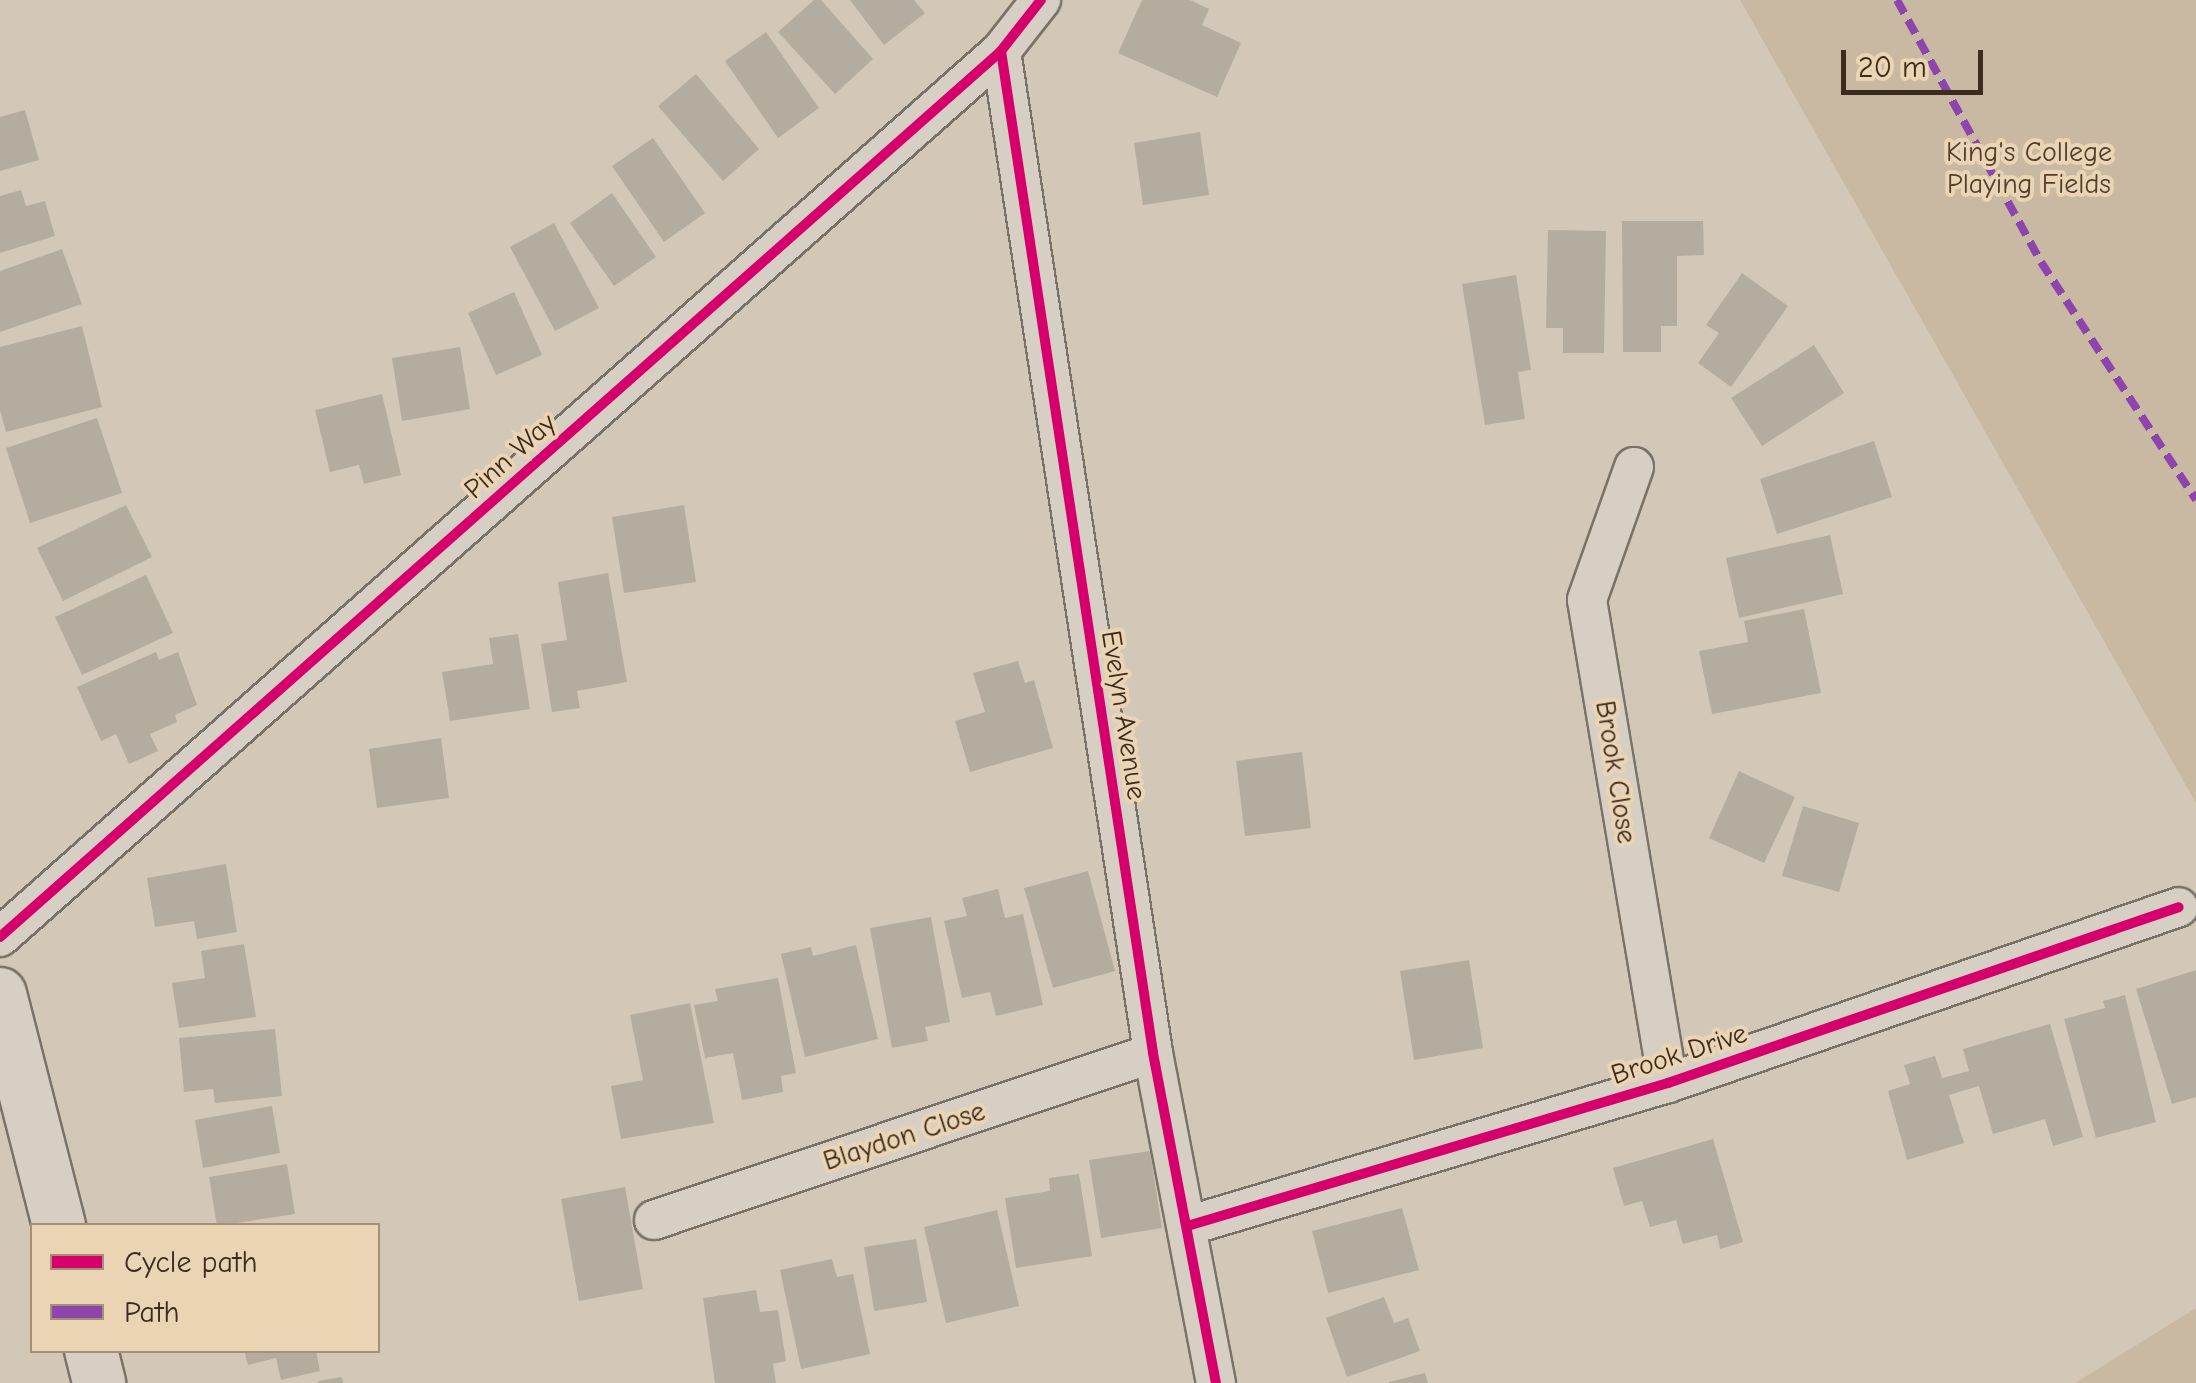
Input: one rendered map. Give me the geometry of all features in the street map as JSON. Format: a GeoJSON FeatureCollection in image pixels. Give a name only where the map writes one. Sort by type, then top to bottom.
{"type":"FeatureCollection","features":[{"type":"Feature","properties":{"kind":"main road"},"geometry":{"type":"LineString","coordinates":[[0,994],[58,1223]]}},
{"type":"Feature","properties":{"kind":"main road"},"geometry":{"type":"LineString","coordinates":[[92,1353],[99,1383]]}},
{"type":"Feature","properties":{"kind":"street","name":"Pinn Way"},"geometry":{"type":"LineString","coordinates":[[0,938],[1001,51],[1041,0]]}},
{"type":"Feature","properties":{"kind":"street","name":"Evelyn Avenue"},"geometry":{"type":"LineString","coordinates":[[1001,51],[1153,1053],[1216,1383]]}},
{"type":"Feature","properties":{"kind":"street","name":"Brook Close"},"geometry":{"type":"LineString","coordinates":[[1634,467],[1588,600],[1668,1083]]}},
{"type":"Feature","properties":{"kind":"street","name":"Brook Drive"},"geometry":{"type":"LineString","coordinates":[[1187,1226],[1668,1083],[2179,907]]}},
{"type":"Feature","properties":{"kind":"street","name":"Blaydon Close"},"geometry":{"type":"LineString","coordinates":[[654,1220],[1153,1053]]}},
{"type":"Feature","properties":{"kind":"green space","name":"King's College Playing Fields"},"geometry":{"type":"Polygon","coordinates":[[[1740,0],[2196,0],[2196,803],[1740,0]]]}},
{"type":"Feature","properties":{"kind":"green space"},"geometry":{"type":"Polygon","coordinates":[[[2196,1308],[2196,1383],[2075,1383],[2196,1308]]]}},
{"type":"Feature","properties":{"kind":"building"},"geometry":{"type":"Polygon","coordinates":[[[814,0],[821,0],[873,59],[835,94],[778,32],[814,0]]]}},
{"type":"Feature","properties":{"kind":"building"},"geometry":{"type":"Polygon","coordinates":[[[850,0],[914,0],[925,13],[884,45],[850,0]]]}},
{"type":"Feature","properties":{"kind":"building"},"geometry":{"type":"Polygon","coordinates":[[[1142,0],[1190,0],[1209,9],[1202,25],[1241,43],[1217,97],[1118,53],[1142,0]]]}},
{"type":"Feature","properties":{"kind":"building"},"geometry":{"type":"Polygon","coordinates":[[[766,32],[819,108],[778,138],[725,61],[766,32]]]}},
{"type":"Feature","properties":{"kind":"building"},"geometry":{"type":"Polygon","coordinates":[[[696,74],[759,149],[723,181],[658,106],[696,74]]]}},
{"type":"Feature","properties":{"kind":"building"},"geometry":{"type":"Polygon","coordinates":[[[25,110],[39,160],[0,171],[0,117],[25,110]]]}},
{"type":"Feature","properties":{"kind":"building"},"geometry":{"type":"Polygon","coordinates":[[[1200,132],[1209,195],[1143,205],[1134,143],[1200,132]]]}},
{"type":"Feature","properties":{"kind":"building"},"geometry":{"type":"Polygon","coordinates":[[[653,138],[705,213],[664,242],[612,166],[653,138]]]}},
{"type":"Feature","properties":{"kind":"building"},"geometry":{"type":"Polygon","coordinates":[[[21,190],[26,206],[45,201],[55,236],[0,253],[0,196],[21,190]]]}},
{"type":"Feature","properties":{"kind":"building"},"geometry":{"type":"Polygon","coordinates":[[[612,193],[656,257],[614,286],[570,223],[612,193]]]}},
{"type":"Feature","properties":{"kind":"building"},"geometry":{"type":"Polygon","coordinates":[[[1622,221],[1703,221],[1704,255],[1677,256],[1677,326],[1661,326],[1661,352],[1623,352],[1622,221]]]}},
{"type":"Feature","properties":{"kind":"building"},"geometry":{"type":"Polygon","coordinates":[[[554,223],[599,308],[555,331],[510,247],[554,223]]]}},
{"type":"Feature","properties":{"kind":"building"},"geometry":{"type":"Polygon","coordinates":[[[1548,230],[1606,231],[1604,353],[1563,353],[1563,328],[1546,328],[1548,230]]]}},
{"type":"Feature","properties":{"kind":"building"},"geometry":{"type":"Polygon","coordinates":[[[62,249],[82,304],[0,332],[0,271],[62,249]]]}},
{"type":"Feature","properties":{"kind":"building"},"geometry":{"type":"Polygon","coordinates":[[[1742,273],[1788,306],[1731,387],[1698,363],[1719,333],[1706,325],[1742,273]]]}},
{"type":"Feature","properties":{"kind":"building"},"geometry":{"type":"Polygon","coordinates":[[[1516,275],[1531,370],[1518,372],[1525,419],[1485,425],[1462,284],[1516,275]]]}},
{"type":"Feature","properties":{"kind":"building"},"geometry":{"type":"Polygon","coordinates":[[[514,292],[542,355],[496,375],[468,313],[514,292]]]}},
{"type":"Feature","properties":{"kind":"building"},"geometry":{"type":"Polygon","coordinates":[[[82,326],[102,407],[6,432],[0,410],[0,347],[82,326]]]}},
{"type":"Feature","properties":{"kind":"building"},"geometry":{"type":"Polygon","coordinates":[[[1814,345],[1844,393],[1762,446],[1731,398],[1814,345]]]}},
{"type":"Feature","properties":{"kind":"building"},"geometry":{"type":"Polygon","coordinates":[[[460,347],[470,409],[402,421],[392,358],[460,347]]]}},
{"type":"Feature","properties":{"kind":"building"},"geometry":{"type":"Polygon","coordinates":[[[382,394],[401,475],[364,484],[359,465],[330,472],[315,410],[382,394]]]}},
{"type":"Feature","properties":{"kind":"building"},"geometry":{"type":"Polygon","coordinates":[[[97,418],[122,493],[30,523],[6,448],[97,418]]]}},
{"type":"Feature","properties":{"kind":"building"},"geometry":{"type":"Polygon","coordinates":[[[1874,441],[1892,497],[1777,534],[1760,479],[1874,441]]]}},
{"type":"Feature","properties":{"kind":"building"},"geometry":{"type":"Polygon","coordinates":[[[126,505],[152,557],[63,601],[37,548],[126,505]]]}},
{"type":"Feature","properties":{"kind":"building"},"geometry":{"type":"Polygon","coordinates":[[[684,505],[696,582],[624,593],[612,517],[684,505]]]}},
{"type":"Feature","properties":{"kind":"building"},"geometry":{"type":"Polygon","coordinates":[[[1830,535],[1843,594],[1739,618],[1726,558],[1830,535]]]}},
{"type":"Feature","properties":{"kind":"building"},"geometry":{"type":"Polygon","coordinates":[[[608,573],[627,682],[577,691],[580,708],[552,712],[541,644],[567,640],[558,582],[608,573]]]}},
{"type":"Feature","properties":{"kind":"building"},"geometry":{"type":"Polygon","coordinates":[[[146,575],[173,633],[82,675],[55,617],[146,575]]]}},
{"type":"Feature","properties":{"kind":"building"},"geometry":{"type":"Polygon","coordinates":[[[1804,609],[1821,693],[1712,714],[1699,651],[1748,642],[1744,621],[1804,609]]]}},
{"type":"Feature","properties":{"kind":"building"},"geometry":{"type":"Polygon","coordinates":[[[518,634],[530,709],[450,721],[442,672],[493,664],[489,638],[518,634]]]}},
{"type":"Feature","properties":{"kind":"building"},"geometry":{"type":"Polygon","coordinates":[[[156,652],[159,660],[178,652],[197,705],[175,715],[177,722],[150,734],[158,751],[129,764],[116,734],[101,741],[77,687],[156,652]]]}},
{"type":"Feature","properties":{"kind":"building"},"geometry":{"type":"Polygon","coordinates":[[[1018,661],[1025,683],[1034,680],[1053,748],[970,772],[955,721],[985,712],[973,673],[1018,661]]]}},
{"type":"Feature","properties":{"kind":"building"},"geometry":{"type":"Polygon","coordinates":[[[441,738],[449,798],[377,808],[369,749],[441,738]]]}},
{"type":"Feature","properties":{"kind":"building"},"geometry":{"type":"Polygon","coordinates":[[[1302,752],[1311,828],[1245,836],[1236,761],[1302,752]]]}},
{"type":"Feature","properties":{"kind":"building"},"geometry":{"type":"Polygon","coordinates":[[[1739,771],[1795,797],[1764,863],[1709,838],[1739,771]]]}},
{"type":"Feature","properties":{"kind":"building"},"geometry":{"type":"Polygon","coordinates":[[[1803,806],[1859,823],[1839,892],[1782,876],[1803,806]]]}},
{"type":"Feature","properties":{"kind":"building"},"geometry":{"type":"Polygon","coordinates":[[[226,864],[237,932],[197,939],[194,921],[155,927],[147,878],[226,864]]]}},
{"type":"Feature","properties":{"kind":"building"},"geometry":{"type":"Polygon","coordinates":[[[1088,871],[1115,971],[1053,988],[1024,888],[1088,871]]]}},
{"type":"Feature","properties":{"kind":"building"},"geometry":{"type":"Polygon","coordinates":[[[998,889],[1005,918],[1023,914],[1043,1005],[996,1016],[990,992],[962,998],[944,921],[967,916],[962,898],[998,889]]]}},
{"type":"Feature","properties":{"kind":"building"},"geometry":{"type":"Polygon","coordinates":[[[931,917],[950,1022],[925,1027],[928,1041],[892,1048],[870,928],[931,917]]]}},
{"type":"Feature","properties":{"kind":"building"},"geometry":{"type":"Polygon","coordinates":[[[244,944],[256,1017],[179,1028],[172,983],[205,978],[201,951],[244,944]]]}},
{"type":"Feature","properties":{"kind":"building"},"geometry":{"type":"Polygon","coordinates":[[[856,945],[878,1039],[805,1057],[781,954],[811,947],[813,956],[856,945]]]}},
{"type":"Feature","properties":{"kind":"building"},"geometry":{"type":"Polygon","coordinates":[[[1469,960],[1483,1048],[1414,1060],[1400,971],[1469,960]]]}},
{"type":"Feature","properties":{"kind":"building"},"geometry":{"type":"Polygon","coordinates":[[[2196,970],[2196,1097],[2172,1104],[2136,989],[2196,970]]]}},
{"type":"Feature","properties":{"kind":"building"},"geometry":{"type":"Polygon","coordinates":[[[778,978],[796,1073],[781,1076],[783,1092],[742,1100],[733,1053],[705,1058],[694,1005],[718,1001],[715,989],[778,978]]]}},
{"type":"Feature","properties":{"kind":"building"},"geometry":{"type":"Polygon","coordinates":[[[2125,995],[2156,1122],[2096,1138],[2064,1019],[2105,1008],[2103,1001],[2125,995]]]}},
{"type":"Feature","properties":{"kind":"building"},"geometry":{"type":"Polygon","coordinates":[[[690,1003],[714,1123],[621,1139],[611,1086],[643,1080],[630,1015],[690,1003]]]}},
{"type":"Feature","properties":{"kind":"building"},"geometry":{"type":"Polygon","coordinates":[[[2050,1024],[2083,1137],[2053,1146],[2045,1119],[1993,1134],[1979,1086],[1949,1095],[1964,1143],[1907,1160],[1888,1091],[1910,1084],[1904,1065],[1935,1056],[1942,1078],[1969,1071],[1963,1049],[2050,1024]]]}},
{"type":"Feature","properties":{"kind":"building"},"geometry":{"type":"Polygon","coordinates":[[[275,1029],[282,1096],[215,1103],[213,1089],[184,1092],[179,1038],[275,1029]]]}},
{"type":"Feature","properties":{"kind":"building"},"geometry":{"type":"Polygon","coordinates":[[[272,1106],[280,1153],[203,1168],[195,1120],[272,1106]]]}},
{"type":"Feature","properties":{"kind":"building"},"geometry":{"type":"Polygon","coordinates":[[[1713,1139],[1743,1242],[1720,1249],[1717,1235],[1683,1244],[1676,1220],[1650,1227],[1642,1201],[1624,1206],[1613,1168],[1713,1139]]]}},
{"type":"Feature","properties":{"kind":"building"},"geometry":{"type":"Polygon","coordinates":[[[1150,1151],[1162,1228],[1101,1238],[1089,1160],[1150,1151]]]}},
{"type":"Feature","properties":{"kind":"building"},"geometry":{"type":"Polygon","coordinates":[[[287,1164],[295,1214],[217,1223],[209,1177],[287,1164]]]}},
{"type":"Feature","properties":{"kind":"building"},"geometry":{"type":"Polygon","coordinates":[[[1079,1174],[1092,1256],[1016,1268],[1005,1198],[1050,1191],[1049,1178],[1079,1174]]]}},
{"type":"Feature","properties":{"kind":"building"},"geometry":{"type":"Polygon","coordinates":[[[625,1187],[643,1289],[579,1301],[561,1199],[625,1187]]]}},
{"type":"Feature","properties":{"kind":"building"},"geometry":{"type":"Polygon","coordinates":[[[1402,1208],[1419,1270],[1328,1293],[1312,1231],[1402,1208]]]}},
{"type":"Feature","properties":{"kind":"building"},"geometry":{"type":"Polygon","coordinates":[[[997,1210],[1019,1306],[946,1323],[924,1227],[997,1210]]]}},
{"type":"Feature","properties":{"kind":"building"},"geometry":{"type":"Polygon","coordinates":[[[916,1239],[927,1302],[874,1311],[864,1247],[916,1239]]]}},
{"type":"Feature","properties":{"kind":"building"},"geometry":{"type":"Polygon","coordinates":[[[832,1259],[837,1277],[853,1274],[870,1354],[801,1369],[780,1270],[832,1259]]]}},
{"type":"Feature","properties":{"kind":"building"},"geometry":{"type":"Polygon","coordinates":[[[756,1290],[760,1312],[778,1310],[786,1361],[773,1364],[776,1383],[715,1383],[703,1298],[756,1290]]]}},
{"type":"Feature","properties":{"kind":"building"},"geometry":{"type":"Polygon","coordinates":[[[1384,1297],[1394,1323],[1408,1318],[1420,1351],[1347,1377],[1326,1318],[1384,1297]]]}},
{"type":"Feature","properties":{"kind":"building"},"geometry":{"type":"Polygon","coordinates":[[[245,1353],[317,1353],[320,1371],[281,1380],[276,1358],[248,1365],[245,1353]]]}},
{"type":"Feature","properties":{"kind":"building"},"geometry":{"type":"Polygon","coordinates":[[[1425,1373],[1428,1383],[1389,1383],[1389,1382],[1425,1373]]]}},
{"type":"Feature","properties":{"kind":"building"},"geometry":{"type":"Polygon","coordinates":[[[342,1377],[343,1383],[318,1383],[318,1381],[342,1377]]]}},
{"type":"Feature","properties":{"kind":"marked path"},"geometry":{"type":"LineString","coordinates":[[1897,0],[2041,262],[2196,500]]}},
{"type":"Feature","properties":{"kind":"cycle path"},"geometry":{"type":"LineString","coordinates":[[0,937],[1001,51],[1041,0]]}},
{"type":"Feature","properties":{"kind":"cycle path"},"geometry":{"type":"LineString","coordinates":[[1001,51],[1153,1053],[1216,1383]]}},
{"type":"Feature","properties":{"kind":"cycle path"},"geometry":{"type":"LineString","coordinates":[[1187,1226],[1668,1083],[2179,907]]}}]}
